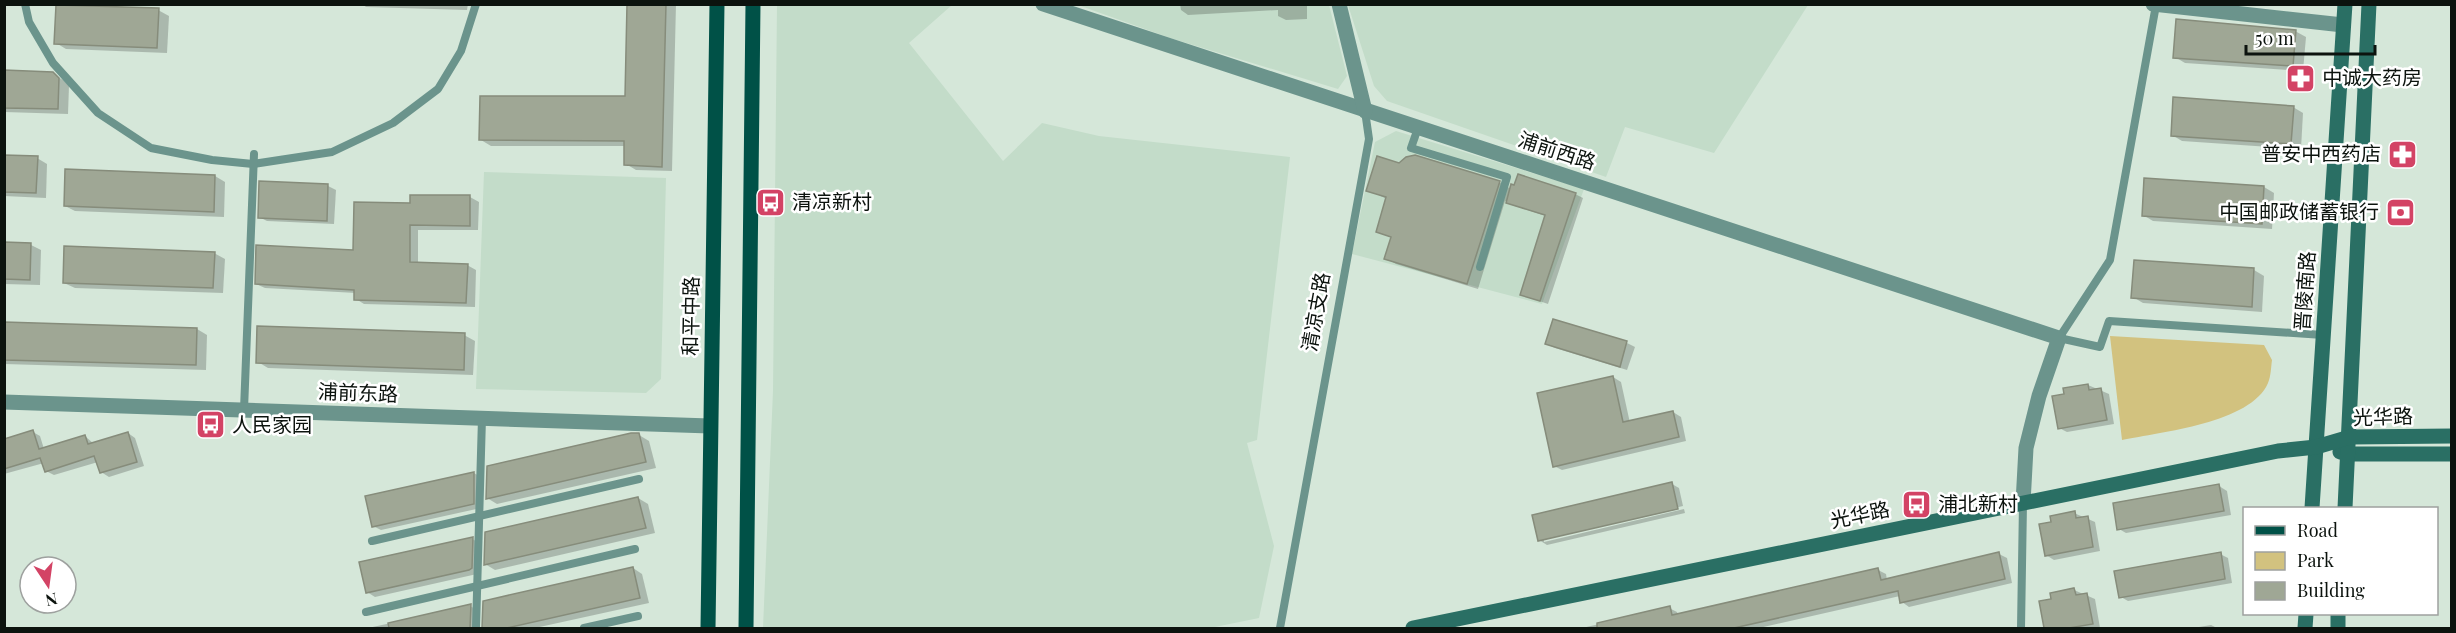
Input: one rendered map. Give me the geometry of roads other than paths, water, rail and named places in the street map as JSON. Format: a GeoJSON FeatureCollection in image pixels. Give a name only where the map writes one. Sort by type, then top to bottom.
{"type":"FeatureCollection","features":[{"type":"Feature","properties":{"kind":"main road","name":"和平中路"},"geometry":{"type":"LineString","coordinates":[[708,628],[717,4]]}},
{"type":"Feature","properties":{"kind":"main road"},"geometry":{"type":"LineString","coordinates":[[746,628],[753,4]]}},
{"type":"Feature","properties":{"kind":"main road","name":"晋陵南路"},"geometry":{"type":"LineString","coordinates":[[2312,507],[2345,4]]}},
{"type":"Feature","properties":{"kind":"main road"},"geometry":{"type":"LineString","coordinates":[[2345,507],[2369,4]]}},
{"type":"Feature","properties":{"kind":"main road","name":"光华路"},"geometry":{"type":"LineString","coordinates":[[1413,628],[2278,451],[2316,447],[2350,437],[2451,436]]}},
{"type":"Feature","properties":{"kind":"main road","name":"光华路"},"geometry":{"type":"LineString","coordinates":[[2316,447],[2349,454],[2451,454]]}},
{"type":"Feature","properties":{"kind":"street","name":"浦前西路"},"geometry":{"type":"LineString","coordinates":[[1043,4],[2059,338]]}},
{"type":"Feature","properties":{"kind":"street","name":"清凉支路"},"geometry":{"type":"LineString","coordinates":[[1339,4],[1365,111]]}},
{"type":"Feature","properties":{"kind":"street"},"geometry":{"type":"LineString","coordinates":[[2155,5],[2343,25]]}},
{"type":"Feature","properties":{"kind":"street"},"geometry":{"type":"LineString","coordinates":[[2023,503],[2026,448],[2039,396],[2059,338]]}},
{"type":"Feature","properties":{"kind":"street","name":"浦前东路"},"geometry":{"type":"LineString","coordinates":[[4,402],[710,426]]}},
{"type":"Feature","properties":{"kind":"lane"},"geometry":{"type":"LineString","coordinates":[[25,4],[29,22],[53,63],[99,113],[151,148],[212,160],[253,164],[332,152],[393,123],[438,88],[461,51],[476,4]]}},
{"type":"Feature","properties":{"kind":"lane"},"geometry":{"type":"LineString","coordinates":[[2155,5],[2110,260],[2059,338],[2100,347],[2109,321],[2323,335]]}},
{"type":"Feature","properties":{"kind":"lane","name":"清凉支路"},"geometry":{"type":"LineString","coordinates":[[1280,628],[1369,139],[1365,111]]}},
{"type":"Feature","properties":{"kind":"lane"},"geometry":{"type":"LineString","coordinates":[[1418,128],[1411,148],[1507,177],[1480,267]]}},
{"type":"Feature","properties":{"kind":"lane"},"geometry":{"type":"LineString","coordinates":[[244,410],[254,154]]}},
{"type":"Feature","properties":{"kind":"lane"},"geometry":{"type":"LineString","coordinates":[[476,628],[482,418]]}},
{"type":"Feature","properties":{"kind":"lane"},"geometry":{"type":"LineString","coordinates":[[372,541],[639,479]]}},
{"type":"Feature","properties":{"kind":"lane"},"geometry":{"type":"LineString","coordinates":[[2021,628],[2023,503]]}},
{"type":"Feature","properties":{"kind":"lane"},"geometry":{"type":"LineString","coordinates":[[366,612],[635,549]]}},
{"type":"Feature","properties":{"kind":"lane"},"geometry":{"type":"LineString","coordinates":[[584,628],[638,616]]}},
{"type":"Feature","properties":{"kind":"place","name":"中诚大药房"},"geometry":{"type":"Point","coordinates":[2301,78]}},
{"type":"Feature","properties":{"kind":"place","name":"普安中西药店"},"geometry":{"type":"Point","coordinates":[2402,154]}},
{"type":"Feature","properties":{"kind":"place","name":"清凉新村"},"geometry":{"type":"Point","coordinates":[771,202]}},
{"type":"Feature","properties":{"kind":"place","name":"中国邮政储蓄银行"},"geometry":{"type":"Point","coordinates":[2400,212]}},
{"type":"Feature","properties":{"kind":"place","name":"人民家园"},"geometry":{"type":"Point","coordinates":[211,425]}},
{"type":"Feature","properties":{"kind":"place","name":"浦北新村"},"geometry":{"type":"Point","coordinates":[1917,504]}}]}
